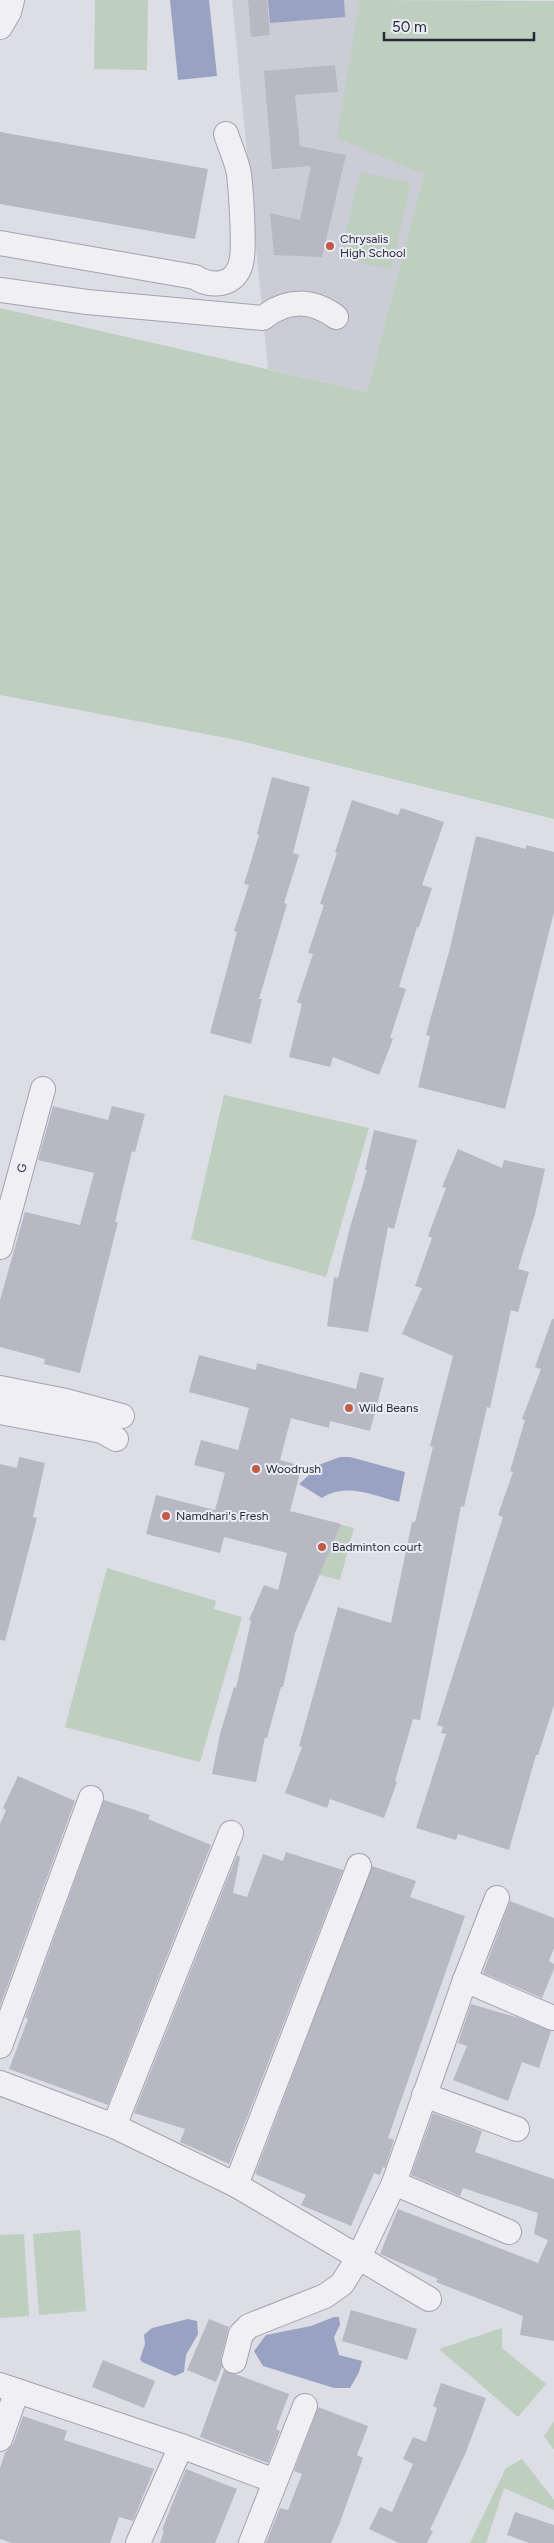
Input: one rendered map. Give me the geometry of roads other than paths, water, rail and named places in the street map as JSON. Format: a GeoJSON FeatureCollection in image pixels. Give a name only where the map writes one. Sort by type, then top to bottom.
{"type":"FeatureCollection","features":[{"type":"Feature","properties":{"kind":"street"},"geometry":{"type":"LineString","coordinates":[[0,27],[9,12],[12,0]]}},
{"type":"Feature","properties":{"kind":"street"},"geometry":{"type":"LineString","coordinates":[[0,243],[195,277],[210,284],[226,282],[238,271],[242,257],[238,173],[226,134]]}},
{"type":"Feature","properties":{"kind":"street"},"geometry":{"type":"LineString","coordinates":[[0,290],[87,302],[263,318],[284,305],[307,303],[318,306],[336,317]]}},
{"type":"Feature","properties":{"kind":"street","name":"G"},"geometry":{"type":"LineString","coordinates":[[0,1247],[43,1088]]}},
{"type":"Feature","properties":{"kind":"street"},"geometry":{"type":"LineString","coordinates":[[0,1388],[66,1401],[122,1416]]}},
{"type":"Feature","properties":{"kind":"street"},"geometry":{"type":"LineString","coordinates":[[0,1412],[102,1431],[116,1439]]}},
{"type":"Feature","properties":{"kind":"street"},"geometry":{"type":"LineString","coordinates":[[0,2046],[90,1798]]}},
{"type":"Feature","properties":{"kind":"street"},"geometry":{"type":"LineString","coordinates":[[114,2126],[231,1833]]}},
{"type":"Feature","properties":{"kind":"street"},"geometry":{"type":"LineString","coordinates":[[236,2185],[360,1866]]}},
{"type":"Feature","properties":{"kind":"street"},"geometry":{"type":"LineString","coordinates":[[234,2361],[242,2334],[249,2326],[325,2296],[342,2284],[358,2258],[394,2183],[465,1980],[497,1898]]}},
{"type":"Feature","properties":{"kind":"street"},"geometry":{"type":"LineString","coordinates":[[465,1980],[553,2018]]}},
{"type":"Feature","properties":{"kind":"street"},"geometry":{"type":"LineString","coordinates":[[0,2083],[114,2126],[236,2185],[429,2299]]}},
{"type":"Feature","properties":{"kind":"street"},"geometry":{"type":"LineString","coordinates":[[424,2095],[517,2129]]}},
{"type":"Feature","properties":{"kind":"street"},"geometry":{"type":"LineString","coordinates":[[394,2183],[509,2232]]}},
{"type":"Feature","properties":{"kind":"street"},"geometry":{"type":"LineString","coordinates":[[0,2439],[8,2388],[181,2446],[275,2481]]}},
{"type":"Feature","properties":{"kind":"street"},"geometry":{"type":"LineString","coordinates":[[251,2543],[305,2406]]}},
{"type":"Feature","properties":{"kind":"street"},"geometry":{"type":"LineString","coordinates":[[138,2543],[181,2446]]}},
{"type":"Feature","properties":{"kind":"water"},"geometry":{"type":"Polygon","coordinates":[[[170,0],[209,0],[217,76],[178,80],[170,0]]]}},
{"type":"Feature","properties":{"kind":"water"},"geometry":{"type":"Polygon","coordinates":[[[268,0],[344,0],[345,17],[270,23],[268,0]]]}},
{"type":"Feature","properties":{"kind":"water"},"geometry":{"type":"Polygon","coordinates":[[[340,1457],[350,1457],[405,1472],[399,1502],[350,1491],[331,1493],[322,1498],[299,1484],[321,1464],[340,1457]]]}},
{"type":"Feature","properties":{"kind":"water"},"geometry":{"type":"Polygon","coordinates":[[[334,2317],[339,2317],[340,2325],[334,2337],[339,2355],[362,2361],[359,2372],[350,2388],[334,2388],[263,2366],[254,2351],[266,2335],[311,2326],[334,2317]]]}},
{"type":"Feature","properties":{"kind":"water"},"geometry":{"type":"Polygon","coordinates":[[[188,2319],[197,2321],[198,2334],[186,2355],[184,2372],[175,2376],[142,2362],[140,2359],[145,2344],[144,2335],[152,2328],[188,2319]]]}},
{"type":"Feature","properties":{"kind":"place","name":"Chrysalis High School"},"geometry":{"type":"Point","coordinates":[330,246]}},
{"type":"Feature","properties":{"kind":"place","name":"Wild Beans"},"geometry":{"type":"Point","coordinates":[349,1408]}},
{"type":"Feature","properties":{"kind":"place","name":"Woodrush"},"geometry":{"type":"Point","coordinates":[256,1469]}},
{"type":"Feature","properties":{"kind":"place","name":"Namdhari's Fresh"},"geometry":{"type":"Point","coordinates":[166,1516]}},
{"type":"Feature","properties":{"kind":"place","name":"Badminton court"},"geometry":{"type":"Point","coordinates":[322,1547]}}]}
